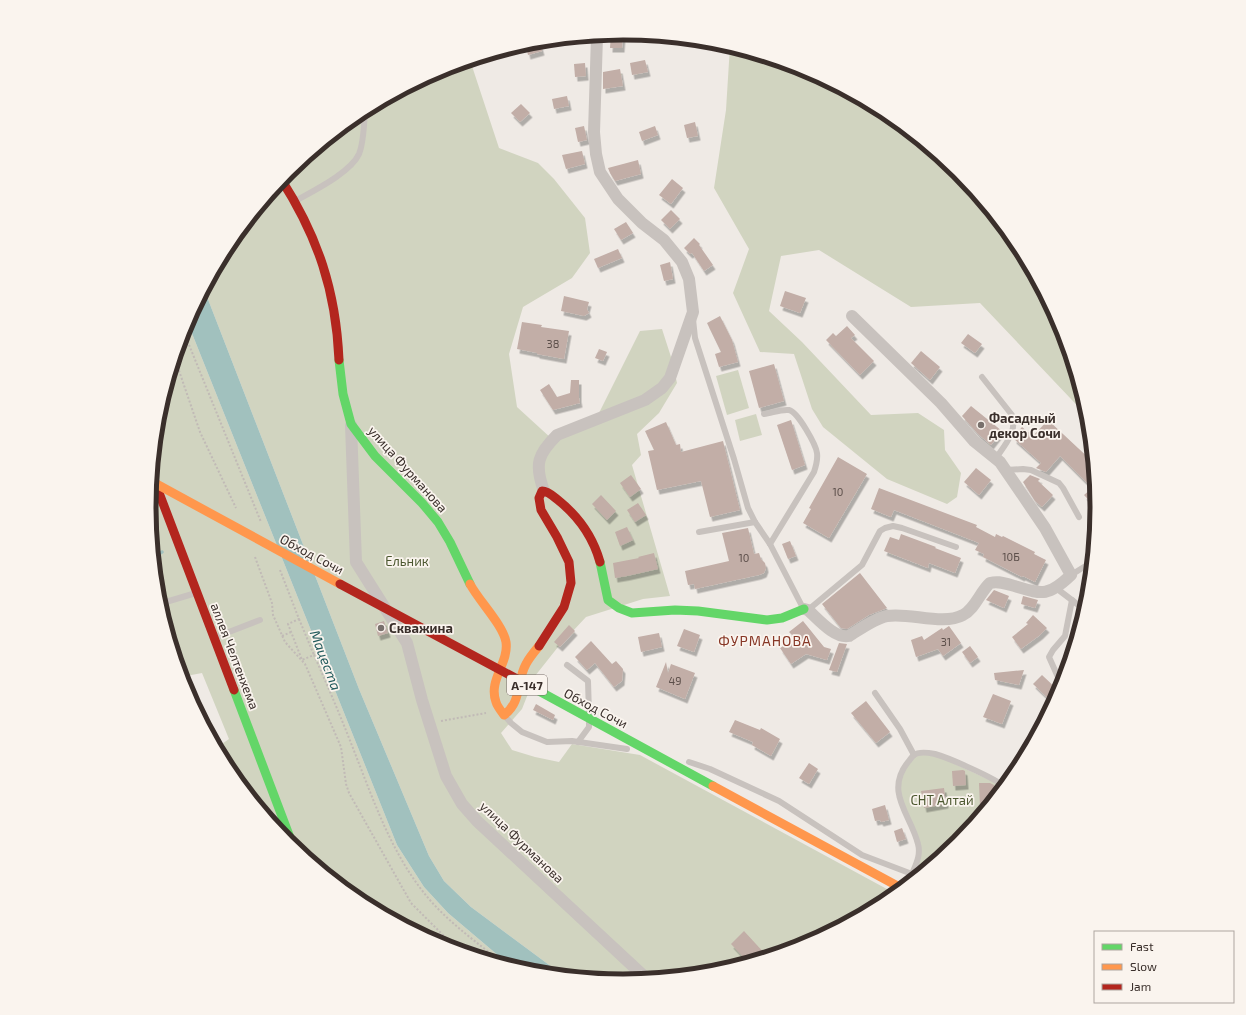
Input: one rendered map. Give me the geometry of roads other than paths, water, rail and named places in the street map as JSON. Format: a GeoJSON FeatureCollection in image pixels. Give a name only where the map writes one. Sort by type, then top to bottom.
{"type":"FeatureCollection","features":[{"type":"Feature","properties":{"kind":"main road","name":"улица Фурманова"},"geometry":{"type":"LineString","coordinates":[[285,185],[296,201],[314,237],[324,267],[337,332],[340,384],[351,424],[366,447],[432,514],[449,538],[475,593],[502,630],[506,641],[506,654],[493,685],[493,692],[497,706],[503,713]]}},
{"type":"Feature","properties":{"kind":"main road","name":"Обход Сочи"},"geometry":{"type":"LineString","coordinates":[[157,484],[897,886]]}},
{"type":"Feature","properties":{"kind":"main road","name":"аллея Челтенхема"},"geometry":{"type":"LineString","coordinates":[[157,487],[289,835]]}},
{"type":"Feature","properties":{"kind":"main road"},"geometry":{"type":"LineString","coordinates":[[503,713],[510,710],[515,703],[526,665],[564,607],[571,583],[569,562],[539,504],[540,494],[544,491],[554,496],[564,505],[580,522],[591,539],[600,561],[608,600],[619,608],[632,613],[675,610],[698,611],[767,620],[782,618],[806,610]]}},
{"type":"Feature","properties":{"kind":"street"},"geometry":{"type":"LineString","coordinates":[[544,491],[539,473],[539,459],[546,445],[557,434],[645,400],[662,388],[670,378],[693,312],[689,280],[682,262],[664,240],[642,223],[618,199],[600,172],[596,154],[594,132],[597,41]]}},
{"type":"Feature","properties":{"kind":"street"},"geometry":{"type":"LineString","coordinates":[[806,610],[836,634],[845,637],[887,616],[944,619],[963,615],[974,605],[986,586],[997,581],[1035,592],[1051,591],[1071,575],[1045,528],[1015,486],[1006,470],[996,458],[974,441],[941,403],[852,316]]}},
{"type":"Feature","properties":{"kind":"street","name":"улица Фурманова"},"geometry":{"type":"LineString","coordinates":[[351,424],[356,562],[407,643],[429,723],[446,776],[458,798],[477,821],[642,974]]}},
{"type":"Feature","properties":{"kind":"lane"},"geometry":{"type":"LineString","coordinates":[[296,201],[333,179],[355,160],[359,153],[364,118]]}},
{"type":"Feature","properties":{"kind":"lane"},"geometry":{"type":"LineString","coordinates":[[693,312],[695,338],[734,459],[748,508],[754,522],[770,544],[806,610],[862,564],[876,536],[885,528],[893,526],[902,528],[956,547]]}},
{"type":"Feature","properties":{"kind":"lane"},"geometry":{"type":"LineString","coordinates":[[982,377],[1012,415],[1013,419],[1013,430],[996,458]]}},
{"type":"Feature","properties":{"kind":"lane"},"geometry":{"type":"LineString","coordinates":[[764,414],[784,410],[793,411],[798,416],[815,445],[817,454],[817,463],[814,472],[770,544]]}},
{"type":"Feature","properties":{"kind":"lane"},"geometry":{"type":"LineString","coordinates":[[1006,470],[1031,470],[1060,483],[1079,517]]}},
{"type":"Feature","properties":{"kind":"lane"},"geometry":{"type":"LineString","coordinates":[[699,532],[754,522]]}},
{"type":"Feature","properties":{"kind":"lane"},"geometry":{"type":"LineString","coordinates":[[1071,575],[1087,565]]}},
{"type":"Feature","properties":{"kind":"lane"},"geometry":{"type":"LineString","coordinates":[[1056,588],[1080,606]]}},
{"type":"Feature","properties":{"kind":"lane"},"geometry":{"type":"LineString","coordinates":[[165,602],[197,592]]}},
{"type":"Feature","properties":{"kind":"lane"},"geometry":{"type":"LineString","coordinates":[[1058,678],[1049,657],[1064,636],[1072,600]]}},
{"type":"Feature","properties":{"kind":"lane"},"geometry":{"type":"LineString","coordinates":[[215,638],[260,620]]}},
{"type":"Feature","properties":{"kind":"lane"},"geometry":{"type":"LineString","coordinates":[[567,665],[588,682],[589,727],[578,742]]}},
{"type":"Feature","properties":{"kind":"lane"},"geometry":{"type":"LineString","coordinates":[[875,693],[900,729],[914,755]]}},
{"type":"Feature","properties":{"kind":"lane"},"geometry":{"type":"LineString","coordinates":[[503,713],[511,723],[522,732],[548,742],[578,742],[669,754]]}},
{"type":"Feature","properties":{"kind":"lane"},"geometry":{"type":"LineString","coordinates":[[915,872],[919,858],[918,844],[901,804],[898,786],[901,771],[914,755],[920,753],[931,753],[942,756],[1000,783]]}},
{"type":"Feature","properties":{"kind":"lane"},"geometry":{"type":"LineString","coordinates":[[683,759],[710,769],[779,801],[862,855],[912,875]]}},
{"type":"Feature","properties":{"kind":"water","name":"Мацеста"},"geometry":{"type":"Polygon","coordinates":[[[207,296],[359,689],[429,856],[444,881],[471,907],[556,970],[503,959],[448,913],[424,887],[397,845],[191,330],[207,296]]]}},
{"type":"Feature","properties":{"kind":"waterway"},"geometry":{"type":"LineString","coordinates":[[158,554],[162,552]]}},
{"type":"Feature","properties":{"kind":"place","name":"Фасадный декор Сочи"},"geometry":{"type":"Point","coordinates":[981,425]}},
{"type":"Feature","properties":{"kind":"place","name":"Скважина"},"geometry":{"type":"Point","coordinates":[381,628]}},
{"type":"Feature","properties":{"kind":"district","name":"ФУРМАНОВА"},"geometry":{"type":"Point","coordinates":[765,640]}},
{"type":"Feature","properties":{"kind":"park label","name":"Ельник"},"geometry":{"type":"Point","coordinates":[407,561]}},
{"type":"Feature","properties":{"kind":"park label","name":"СНТ Алтай"},"geometry":{"type":"Point","coordinates":[942,800]}}]}
